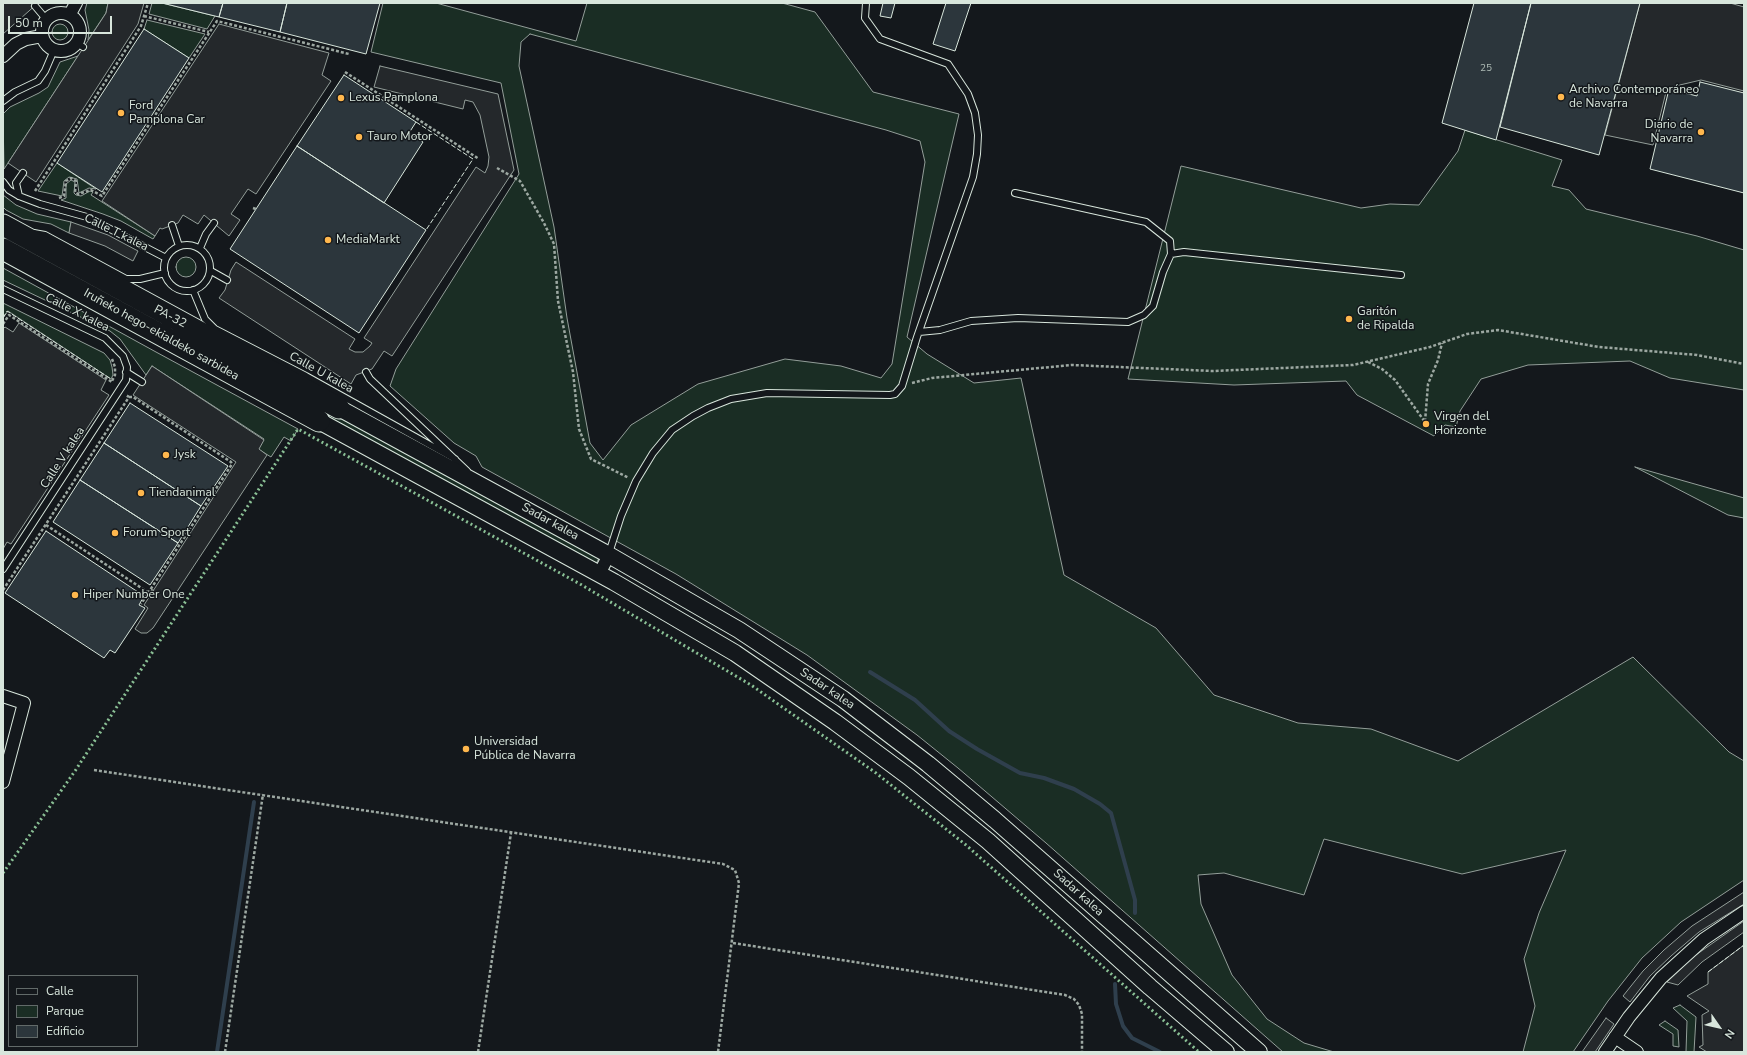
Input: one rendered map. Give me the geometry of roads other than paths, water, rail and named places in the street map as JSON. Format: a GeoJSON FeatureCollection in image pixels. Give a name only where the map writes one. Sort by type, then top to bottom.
{"type":"FeatureCollection","features":[{"type":"Feature","properties":{"kind":"highway","name":"PA-32"},"geometry":{"type":"LineString","coordinates":[[5,226],[339,408]]}},
{"type":"Feature","properties":{"kind":"highway","name":"Iruñeko hego-ekialdeko sarbidea"},"geometry":{"type":"LineString","coordinates":[[3,249],[319,422]]}},
{"type":"Feature","properties":{"kind":"street"},"geometry":{"type":"LineString","coordinates":[[70,14],[76,3]]}},
{"type":"Feature","properties":{"kind":"street"},"geometry":{"type":"LineString","coordinates":[[55,14],[70,14],[76,19],[78,25],[80,45],[67,50],[54,50],[48,47],[42,36],[41,30],[46,19],[55,14]]}},
{"type":"Feature","properties":{"kind":"street"},"geometry":{"type":"LineString","coordinates":[[3,56],[16,44],[26,39],[42,36]]}},
{"type":"Feature","properties":{"kind":"street","name":"Sadar kalea"},"geometry":{"type":"LineString","coordinates":[[339,408],[481,484],[740,630],[843,699],[928,764],[996,820],[1259,1052]]}},
{"type":"Feature","properties":{"kind":"street","name":"Sadar kalea"},"geometry":{"type":"LineString","coordinates":[[319,422],[599,574],[735,653],[835,722],[909,777],[988,841],[1150,987],[1226,1052]]}},
{"type":"Feature","properties":{"kind":"street"},"geometry":{"type":"LineString","coordinates":[[599,574],[609,555]]}},
{"type":"Feature","properties":{"kind":"street"},"geometry":{"type":"LineString","coordinates":[[3,696],[24,704],[3,782]]}},
{"type":"Feature","properties":{"kind":"street"},"geometry":{"type":"LineString","coordinates":[[1608,1051],[1628,1017],[1661,978],[1687,952],[1744,912]]}},
{"type":"Feature","properties":{"kind":"street"},"geometry":{"type":"LineString","coordinates":[[1615,1037],[1637,1052]]}},
{"type":"Feature","properties":{"kind":"lane"},"geometry":{"type":"LineString","coordinates":[[609,555],[621,516],[636,481],[653,453],[672,430],[693,416],[731,399],[767,393],[890,395],[895,394],[902,386],[919,332],[973,177],[977,154],[975,114],[968,94],[948,64],[880,39],[865,18],[866,3]]}},
{"type":"Feature","properties":{"kind":"lane"},"geometry":{"type":"LineString","coordinates":[[35,6],[46,19]]}},
{"type":"Feature","properties":{"kind":"lane"},"geometry":{"type":"LineString","coordinates":[[3,101],[15,92],[38,81],[45,71],[54,50]]}},
{"type":"Feature","properties":{"kind":"lane"},"geometry":{"type":"LineString","coordinates":[[19,196],[16,183],[22,173]]}},
{"type":"Feature","properties":{"kind":"lane","name":"Calle T kalea"},"geometry":{"type":"LineString","coordinates":[[3,182],[8,190],[19,196],[40,204],[87,217],[166,258]]}},
{"type":"Feature","properties":{"kind":"lane"},"geometry":{"type":"LineString","coordinates":[[919,332],[940,330],[971,321],[1018,318],[1128,322],[1144,315],[1153,306],[1163,272],[1171,254],[1170,241],[1146,222],[1014,193]]}},
{"type":"Feature","properties":{"kind":"lane"},"geometry":{"type":"LineString","coordinates":[[200,248],[206,234],[214,223]]}},
{"type":"Feature","properties":{"kind":"lane"},"geometry":{"type":"LineString","coordinates":[[172,225],[179,246]]}},
{"type":"Feature","properties":{"kind":"lane"},"geometry":{"type":"LineString","coordinates":[[5,226],[45,235],[126,279],[165,273]]}},
{"type":"Feature","properties":{"kind":"lane"},"geometry":{"type":"LineString","coordinates":[[194,245],[200,248],[209,258],[211,271],[208,280],[201,287],[193,290],[178,289],[172,285],[165,273],[166,258],[173,249],[179,246],[194,245]]}},
{"type":"Feature","properties":{"kind":"lane"},"geometry":{"type":"LineString","coordinates":[[1171,254],[1184,252],[1400,275]]}},
{"type":"Feature","properties":{"kind":"lane"},"geometry":{"type":"LineString","coordinates":[[211,271],[227,280]]}},
{"type":"Feature","properties":{"kind":"lane","name":"Calle X kalea"},"geometry":{"type":"LineString","coordinates":[[3,289],[105,338],[123,356],[126,372]]}},
{"type":"Feature","properties":{"kind":"lane","name":"Calle U kalea"},"geometry":{"type":"LineString","coordinates":[[193,290],[205,319],[215,329],[306,376],[455,460]]}},
{"type":"Feature","properties":{"kind":"lane"},"geometry":{"type":"LineString","coordinates":[[126,372],[142,382]]}},
{"type":"Feature","properties":{"kind":"lane","name":"Calle V kalea"},"geometry":{"type":"LineString","coordinates":[[3,569],[126,380],[126,372]]}},
{"type":"Feature","properties":{"kind":"lane","name":"Calle U kalea"},"geometry":{"type":"LineString","coordinates":[[366,372],[370,379],[481,484]]}},
{"type":"Feature","properties":{"kind":"waterway"},"geometry":{"type":"LineString","coordinates":[[870,672],[915,700],[949,731],[977,749],[1020,773],[1044,778],[1074,789],[1100,804],[1111,813],[1135,900],[1135,913]]}},
{"type":"Feature","properties":{"kind":"waterway"},"geometry":{"type":"LineString","coordinates":[[217,1052],[254,802]]}},
{"type":"Feature","properties":{"kind":"waterway"},"geometry":{"type":"LineString","coordinates":[[1115,984],[1116,1004],[1123,1026],[1132,1038],[1160,1052]]}},
{"type":"Feature","properties":{"kind":"place","name":"Archivo Contemporáneo de Navarra"},"geometry":{"type":"Point","coordinates":[1561,97]}},
{"type":"Feature","properties":{"kind":"place","name":"Lexus Pamplona"},"geometry":{"type":"Point","coordinates":[341,98]}},
{"type":"Feature","properties":{"kind":"place","name":"Ford Pamplona Car"},"geometry":{"type":"Point","coordinates":[121,113]}},
{"type":"Feature","properties":{"kind":"place","name":"Diario de Navarra"},"geometry":{"type":"Point","coordinates":[1701,132]}},
{"type":"Feature","properties":{"kind":"place","name":"Tauro Motor"},"geometry":{"type":"Point","coordinates":[359,137]}},
{"type":"Feature","properties":{"kind":"place","name":"MediaMarkt"},"geometry":{"type":"Point","coordinates":[328,240]}},
{"type":"Feature","properties":{"kind":"place","name":"Garitón de Ripalda"},"geometry":{"type":"Point","coordinates":[1349,319]}},
{"type":"Feature","properties":{"kind":"place","name":"Virgen del Horizonte"},"geometry":{"type":"Point","coordinates":[1426,424]}},
{"type":"Feature","properties":{"kind":"place","name":"Jysk"},"geometry":{"type":"Point","coordinates":[166,455]}},
{"type":"Feature","properties":{"kind":"place","name":"Tiendanimal"},"geometry":{"type":"Point","coordinates":[141,493]}},
{"type":"Feature","properties":{"kind":"place","name":"Forum Sport"},"geometry":{"type":"Point","coordinates":[115,533]}},
{"type":"Feature","properties":{"kind":"place","name":"Hiper Number One"},"geometry":{"type":"Point","coordinates":[75,595]}},
{"type":"Feature","properties":{"kind":"place","name":"Universidad Pública de Navarra"},"geometry":{"type":"Point","coordinates":[466,749]}}]}
